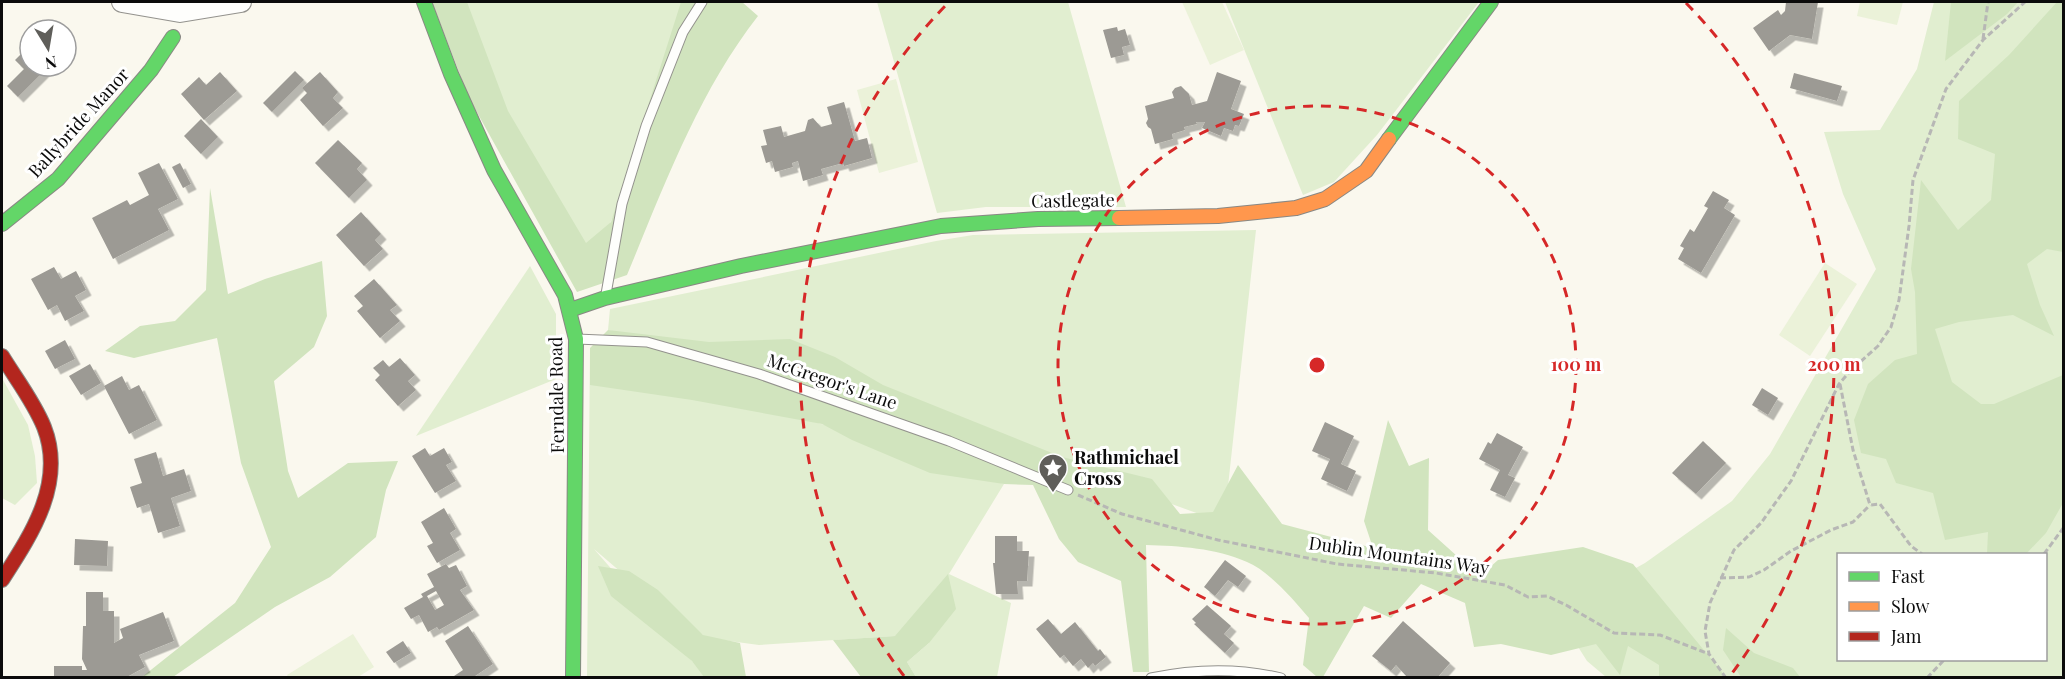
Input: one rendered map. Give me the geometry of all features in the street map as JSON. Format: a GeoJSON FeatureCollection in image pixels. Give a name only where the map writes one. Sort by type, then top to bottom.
{"type":"FeatureCollection","features":[{"type":"Feature","properties":{"kind":"street"},"geometry":{"type":"LineString","coordinates":[[122,2],[180,12],[241,2]]}},
{"type":"Feature","properties":{"kind":"street","name":"Ferndale Road"},"geometry":{"type":"LineString","coordinates":[[424,2],[451,74],[494,170],[565,295],[570,310],[576,339],[573,678]]}},
{"type":"Feature","properties":{"kind":"street","name":"Castlegate"},"geometry":{"type":"LineString","coordinates":[[570,310],[605,298],[741,266],[941,226],[1038,219],[1237,215],[1286,210],[1325,199],[1366,171],[1491,2]]}},
{"type":"Feature","properties":{"kind":"street","name":"Ballybride Manor"},"geometry":{"type":"LineString","coordinates":[[2,224],[57,179],[151,70],[173,37]]}},
{"type":"Feature","properties":{"kind":"street"},"geometry":{"type":"LineString","coordinates":[[2,356],[47,434],[52,476],[45,504],[26,543],[2,580]]}},
{"type":"Feature","properties":{"kind":"lane"},"geometry":{"type":"LineString","coordinates":[[605,298],[622,204],[646,126],[683,32],[702,2]]}},
{"type":"Feature","properties":{"kind":"lane","name":"McGregor's Lane"},"geometry":{"type":"LineString","coordinates":[[576,339],[647,342],[759,374],[950,441],[1068,490]]}},
{"type":"Feature","properties":{"kind":"lane"},"geometry":{"type":"LineString","coordinates":[[1151,678],[1221,670],[1245,671],[1281,678]]}},
{"type":"Feature","properties":{"kind":"path"},"geometry":{"type":"LineString","coordinates":[[1983,40],[1988,2]]}},
{"type":"Feature","properties":{"kind":"path"},"geometry":{"type":"LineString","coordinates":[[1726,678],[1709,654],[1705,631],[1710,603],[1720,578],[1734,550],[1761,523],[1791,481],[1839,384],[1878,346],[1892,327],[1899,300],[1913,180],[1946,89],[1983,40],[2025,2]]}},
{"type":"Feature","properties":{"kind":"path"},"geometry":{"type":"LineString","coordinates":[[1839,384],[1853,450],[1870,506]]}},
{"type":"Feature","properties":{"kind":"path","name":"Dublin Mountains Way"},"geometry":{"type":"LineString","coordinates":[[1068,490],[1122,513],[1218,540],[1337,564],[1436,573],[1505,585],[1528,597],[1547,596],[1614,633],[1660,635],[1709,654]]}},
{"type":"Feature","properties":{"kind":"path"},"geometry":{"type":"LineString","coordinates":[[1720,578],[1749,577],[1764,570],[1791,551],[1852,522],[1870,506],[1880,504],[1911,546],[1920,553]]}},
{"type":"Feature","properties":{"kind":"path"},"geometry":{"type":"LineString","coordinates":[[2044,553],[2064,527]]}},
{"type":"Feature","properties":{"kind":"path"},"geometry":{"type":"LineString","coordinates":[[1927,678],[1943,661]]}},
{"type":"Feature","properties":{"kind":"green space"},"geometry":{"type":"Polygon","coordinates":[[[432,2],[467,2],[508,111],[586,243],[611,222],[681,2],[742,2],[758,16],[717,76],[700,108],[669,174],[627,275],[577,292],[469,98],[432,2]]]}},
{"type":"Feature","properties":{"kind":"green space"},"geometry":{"type":"Polygon","coordinates":[[[448,2],[689,2],[685,59],[580,289],[448,2]]]}},
{"type":"Feature","properties":{"kind":"green space"},"geometry":{"type":"Polygon","coordinates":[[[877,2],[1068,2],[1126,207],[986,207],[937,213],[877,2]]]}},
{"type":"Feature","properties":{"kind":"green space"},"geometry":{"type":"Polygon","coordinates":[[[1182,2],[1222,2],[1244,50],[1210,65],[1182,2]]]}},
{"type":"Feature","properties":{"kind":"green space"},"geometry":{"type":"Polygon","coordinates":[[[1225,2],[1479,2],[1377,135],[1334,182],[1303,195],[1225,2]]]}},
{"type":"Feature","properties":{"kind":"green space"},"geometry":{"type":"Polygon","coordinates":[[[1860,2],[1903,2],[1897,25],[1857,16],[1860,2]]]}},
{"type":"Feature","properties":{"kind":"green space"},"geometry":{"type":"Polygon","coordinates":[[[1934,2],[2063,2],[2063,677],[1606,677],[1587,661],[1556,612],[1645,563],[1732,501],[1770,454],[1876,269],[1843,194],[1824,132],[1880,130],[1917,69],[1934,2]]]}},
{"type":"Feature","properties":{"kind":"green space"},"geometry":{"type":"Polygon","coordinates":[[[1951,2],[2018,2],[2007,14],[1945,61],[1951,2]]]}},
{"type":"Feature","properties":{"kind":"green space"},"geometry":{"type":"Polygon","coordinates":[[[2057,2],[2064,2],[2063,252],[2047,249],[2027,264],[2040,305],[2054,336],[2013,315],[1959,322],[1935,329],[1952,382],[1981,404],[1994,404],[2063,375],[2063,503],[2046,533],[2027,553],[1987,553],[1988,532],[1945,540],[1933,493],[1896,483],[1886,459],[1861,453],[1854,420],[1868,384],[1895,360],[1917,354],[1915,292],[1911,269],[1921,180],[1958,230],[1991,200],[1995,154],[1958,139],[1959,101],[2009,55],[2057,2]]]}},
{"type":"Feature","properties":{"kind":"green space"},"geometry":{"type":"Polygon","coordinates":[[[896,79],[918,162],[879,173],[857,90],[896,79]]]}},
{"type":"Feature","properties":{"kind":"green space"},"geometry":{"type":"Polygon","coordinates":[[[210,188],[228,294],[265,279],[322,261],[327,316],[314,347],[274,381],[288,471],[298,498],[348,463],[398,461],[386,490],[376,537],[330,577],[275,607],[173,677],[142,677],[235,603],[271,547],[241,463],[217,338],[134,358],[105,351],[140,326],[175,321],[206,290],[210,188]]]}},
{"type":"Feature","properties":{"kind":"green space"},"geometry":{"type":"Polygon","coordinates":[[[1256,230],[1224,523],[863,392],[608,330],[610,309],[973,235],[1256,230]]]}},
{"type":"Feature","properties":{"kind":"green space"},"geometry":{"type":"Polygon","coordinates":[[[1825,263],[1857,284],[1810,356],[1779,335],[1825,263]]]}},
{"type":"Feature","properties":{"kind":"green space"},"geometry":{"type":"Polygon","coordinates":[[[530,266],[556,314],[556,379],[416,436],[530,266]]]}},
{"type":"Feature","properties":{"kind":"green space"},"geometry":{"type":"Polygon","coordinates":[[[608,330],[709,342],[790,339],[835,357],[883,385],[1062,457],[1152,479],[1180,514],[1213,512],[1238,465],[1282,524],[1373,548],[1364,521],[1388,420],[1409,466],[1429,458],[1428,530],[1477,574],[1481,575],[1498,560],[1583,547],[1633,564],[1726,677],[1659,677],[1659,665],[1628,646],[1620,675],[1596,644],[1551,655],[1501,644],[1474,647],[1465,603],[1421,584],[1391,618],[1364,606],[1323,677],[1317,677],[1303,665],[1309,618],[1264,572],[1235,557],[1210,551],[1146,545],[1149,672],[1133,672],[1121,581],[1078,562],[1059,539],[1033,485],[1004,484],[930,473],[852,440],[822,424],[692,400],[590,385],[590,348],[608,330]]]}},
{"type":"Feature","properties":{"kind":"green space"},"geometry":{"type":"Polygon","coordinates":[[[590,348],[1004,484],[949,574],[1011,603],[997,677],[916,677],[907,662],[929,643],[895,636],[759,645],[707,638],[650,597],[594,549],[692,661],[724,677],[587,678],[590,348]]]}},
{"type":"Feature","properties":{"kind":"green space"},"geometry":{"type":"Polygon","coordinates":[[[2,378],[28,425],[35,456],[37,483],[15,505],[2,498],[2,378]]]}},
{"type":"Feature","properties":{"kind":"green space"},"geometry":{"type":"Polygon","coordinates":[[[598,566],[629,571],[658,590],[703,635],[740,643],[746,677],[704,677],[692,661],[611,596],[598,566]]]}},
{"type":"Feature","properties":{"kind":"green space"},"geometry":{"type":"Polygon","coordinates":[[[948,574],[956,609],[929,643],[907,662],[916,677],[861,677],[833,640],[895,636],[948,574]]]}},
{"type":"Feature","properties":{"kind":"green space"},"geometry":{"type":"Polygon","coordinates":[[[1726,628],[1754,653],[1793,668],[1800,677],[1741,677],[1723,650],[1726,628]]]}},
{"type":"Feature","properties":{"kind":"green space"},"geometry":{"type":"Polygon","coordinates":[[[353,634],[374,667],[358,677],[288,677],[287,675],[353,634]]]}},
{"type":"Feature","properties":{"kind":"building"},"geometry":{"type":"Polygon","coordinates":[[[1786,2],[1818,2],[1812,39],[1790,35],[1769,51],[1753,28],[1778,10],[1781,15],[1785,11],[1786,2]]]}},
{"type":"Feature","properties":{"kind":"building"},"geometry":{"type":"Polygon","coordinates":[[[1117,27],[1118,31],[1125,29],[1130,45],[1122,47],[1124,55],[1111,58],[1103,30],[1117,27]]]}},
{"type":"Feature","properties":{"kind":"building"},"geometry":{"type":"Polygon","coordinates":[[[295,71],[304,80],[272,112],[263,103],[295,71]]]}},
{"type":"Feature","properties":{"kind":"building"},"geometry":{"type":"Polygon","coordinates":[[[220,72],[237,91],[204,120],[181,94],[199,77],[206,85],[220,72]]]}},
{"type":"Feature","properties":{"kind":"building"},"geometry":{"type":"Polygon","coordinates":[[[320,72],[338,92],[333,98],[343,108],[323,126],[300,100],[307,93],[302,88],[320,72]]]}},
{"type":"Feature","properties":{"kind":"building"},"geometry":{"type":"Polygon","coordinates":[[[1217,72],[1241,81],[1231,109],[1244,114],[1239,126],[1235,125],[1233,131],[1224,128],[1221,136],[1202,128],[1205,122],[1196,122],[1197,124],[1184,127],[1185,130],[1172,134],[1173,139],[1155,144],[1151,129],[1146,123],[1148,119],[1145,106],[1174,98],[1172,92],[1181,86],[1189,94],[1192,105],[1207,101],[1217,72]]]}},
{"type":"Feature","properties":{"kind":"building"},"geometry":{"type":"Polygon","coordinates":[[[1794,73],[1842,86],[1837,101],[1790,88],[1794,73]]]}},
{"type":"Feature","properties":{"kind":"building"},"geometry":{"type":"Polygon","coordinates":[[[18,75],[18,78],[37,78],[18,97],[7,86],[18,75]]]}},
{"type":"Feature","properties":{"kind":"building"},"geometry":{"type":"Polygon","coordinates":[[[844,102],[855,141],[867,138],[872,158],[844,166],[843,163],[821,169],[823,175],[803,181],[798,161],[792,163],[793,167],[775,172],[772,161],[766,163],[761,146],[767,145],[763,130],[781,126],[784,137],[805,131],[808,120],[813,118],[821,127],[832,124],[827,107],[844,102]]]}},
{"type":"Feature","properties":{"kind":"building"},"geometry":{"type":"Polygon","coordinates":[[[201,119],[218,137],[201,154],[184,136],[201,119]]]}},
{"type":"Feature","properties":{"kind":"building"},"geometry":{"type":"Polygon","coordinates":[[[338,140],[362,163],[357,169],[367,180],[349,198],[315,163],[338,140]]]}},
{"type":"Feature","properties":{"kind":"building"},"geometry":{"type":"Polygon","coordinates":[[[159,163],[178,199],[158,209],[169,230],[113,259],[92,218],[127,200],[130,205],[149,195],[138,173],[159,163]]]}},
{"type":"Feature","properties":{"kind":"building"},"geometry":{"type":"Polygon","coordinates":[[[180,163],[191,184],[183,188],[172,167],[180,163]]]}},
{"type":"Feature","properties":{"kind":"building"},"geometry":{"type":"Polygon","coordinates":[[[1713,191],[1729,200],[1724,208],[1735,215],[1701,273],[1678,259],[1684,248],[1680,246],[1690,229],[1694,232],[1708,208],[1704,206],[1713,191]]]}},
{"type":"Feature","properties":{"kind":"building"},"geometry":{"type":"Polygon","coordinates":[[[361,212],[381,234],[375,240],[383,249],[364,266],[336,235],[361,212]]]}},
{"type":"Feature","properties":{"kind":"building"},"geometry":{"type":"Polygon","coordinates":[[[54,267],[61,279],[76,271],[86,290],[75,296],[84,311],[65,321],[57,305],[48,310],[31,279],[54,267]]]}},
{"type":"Feature","properties":{"kind":"building"},"geometry":{"type":"Polygon","coordinates":[[[374,279],[397,305],[390,310],[400,321],[380,338],[357,311],[363,306],[354,296],[374,279]]]}},
{"type":"Feature","properties":{"kind":"building"},"geometry":{"type":"Polygon","coordinates":[[[65,340],[75,359],[55,369],[45,351],[65,340]]]}},
{"type":"Feature","properties":{"kind":"building"},"geometry":{"type":"Polygon","coordinates":[[[400,358],[415,375],[408,381],[416,390],[398,406],[375,380],[380,375],[373,368],[383,360],[389,367],[400,358]]]}},
{"type":"Feature","properties":{"kind":"building"},"geometry":{"type":"Polygon","coordinates":[[[90,364],[101,383],[81,395],[69,376],[90,364]]]}},
{"type":"Feature","properties":{"kind":"building"},"geometry":{"type":"Polygon","coordinates":[[[122,376],[129,390],[139,385],[157,420],[129,434],[104,386],[122,376]]]}},
{"type":"Feature","properties":{"kind":"building"},"geometry":{"type":"Polygon","coordinates":[[[1762,388],[1778,398],[1768,415],[1752,405],[1762,388]]]}},
{"type":"Feature","properties":{"kind":"building"},"geometry":{"type":"Polygon","coordinates":[[[1325,422],[1354,436],[1341,464],[1356,471],[1347,491],[1321,479],[1330,459],[1312,451],[1325,422]]]}},
{"type":"Feature","properties":{"kind":"building"},"geometry":{"type":"Polygon","coordinates":[[[1497,433],[1523,447],[1508,475],[1515,478],[1505,497],[1490,490],[1500,470],[1479,459],[1488,442],[1491,444],[1497,433]]]}},
{"type":"Feature","properties":{"kind":"building"},"geometry":{"type":"Polygon","coordinates":[[[1703,441],[1726,463],[1696,494],[1672,473],[1703,441]]]}},
{"type":"Feature","properties":{"kind":"building"},"geometry":{"type":"Polygon","coordinates":[[[425,448],[430,456],[444,448],[452,462],[446,465],[456,481],[435,493],[412,456],[425,448]]]}},
{"type":"Feature","properties":{"kind":"building"},"geometry":{"type":"Polygon","coordinates":[[[156,452],[163,476],[184,469],[191,491],[171,498],[180,526],[158,533],[149,504],[137,508],[130,487],[142,483],[134,459],[156,452]]]}},
{"type":"Feature","properties":{"kind":"building"},"geometry":{"type":"Polygon","coordinates":[[[444,508],[456,529],[450,533],[460,550],[437,563],[427,546],[433,543],[421,522],[444,508]]]}},
{"type":"Feature","properties":{"kind":"building"},"geometry":{"type":"Polygon","coordinates":[[[995,536],[1017,536],[1017,551],[1029,551],[1027,581],[1017,581],[1018,594],[996,594],[993,563],[995,563],[995,536]]]}},
{"type":"Feature","properties":{"kind":"building"},"geometry":{"type":"Polygon","coordinates":[[[75,539],[108,541],[107,566],[74,565],[75,539]]]}},
{"type":"Feature","properties":{"kind":"building"},"geometry":{"type":"Polygon","coordinates":[[[1225,560],[1246,576],[1238,587],[1228,580],[1215,596],[1204,587],[1225,560]]]}},
{"type":"Feature","properties":{"kind":"building"},"geometry":{"type":"Polygon","coordinates":[[[446,564],[449,568],[456,565],[467,586],[460,590],[474,610],[439,630],[437,627],[428,632],[419,615],[411,619],[404,608],[423,597],[421,594],[434,587],[427,574],[446,564]],[[436,591],[427,596],[435,610],[444,605],[436,591]]]}},
{"type":"Feature","properties":{"kind":"building"},"geometry":{"type":"Polygon","coordinates":[[[86,592],[103,592],[103,611],[114,611],[114,643],[123,638],[120,629],[163,612],[174,641],[139,655],[145,667],[125,678],[54,678],[54,666],[82,666],[82,670],[87,670],[82,659],[83,626],[86,626],[86,592]]]}},
{"type":"Feature","properties":{"kind":"building"},"geometry":{"type":"Polygon","coordinates":[[[1207,605],[1231,626],[1224,634],[1234,643],[1225,653],[1194,624],[1196,623],[1192,619],[1207,605]]]}},
{"type":"Feature","properties":{"kind":"building"},"geometry":{"type":"Polygon","coordinates":[[[1048,619],[1061,634],[1075,622],[1098,651],[1100,649],[1106,657],[1095,666],[1093,663],[1088,668],[1081,659],[1073,666],[1064,655],[1060,658],[1036,629],[1048,619]]]}},
{"type":"Feature","properties":{"kind":"building"},"geometry":{"type":"Polygon","coordinates":[[[1403,621],[1450,663],[1437,678],[1408,678],[1396,665],[1391,671],[1372,656],[1403,621]]]}},
{"type":"Feature","properties":{"kind":"building"},"geometry":{"type":"Polygon","coordinates":[[[468,626],[493,664],[472,678],[455,678],[454,676],[463,670],[445,641],[468,626]]]}},
{"type":"Feature","properties":{"kind":"building"},"geometry":{"type":"Polygon","coordinates":[[[403,641],[411,653],[394,663],[386,652],[403,641]]]}},
{"type":"Feature","properties":{"kind":"traffic: fast"},"geometry":{"type":"LineString","coordinates":[[424,2],[451,74],[494,170],[565,295],[576,339],[573,678]]}},
{"type":"Feature","properties":{"kind":"traffic: fast"},"geometry":{"type":"LineString","coordinates":[[1389,139],[1491,2]]}},
{"type":"Feature","properties":{"kind":"traffic: fast"},"geometry":{"type":"LineString","coordinates":[[2,224],[58,179],[151,70],[173,37]]}},
{"type":"Feature","properties":{"kind":"traffic: fast"},"geometry":{"type":"LineString","coordinates":[[570,310],[605,298],[741,266],[941,226],[1038,219],[1119,218]]}},
{"type":"Feature","properties":{"kind":"traffic: slow"},"geometry":{"type":"LineString","coordinates":[[1119,218],[1218,216],[1296,208],[1325,199],[1366,171],[1389,139]]}},
{"type":"Feature","properties":{"kind":"traffic: jam"},"geometry":{"type":"LineString","coordinates":[[2,356],[44,427],[50,448],[51,468],[48,488],[34,527],[2,580]]}},
{"type":"Feature","properties":{"kind":"place","name":"Rathmichael Cross"},"geometry":{"type":"Point","coordinates":[1053,494]}}]}
